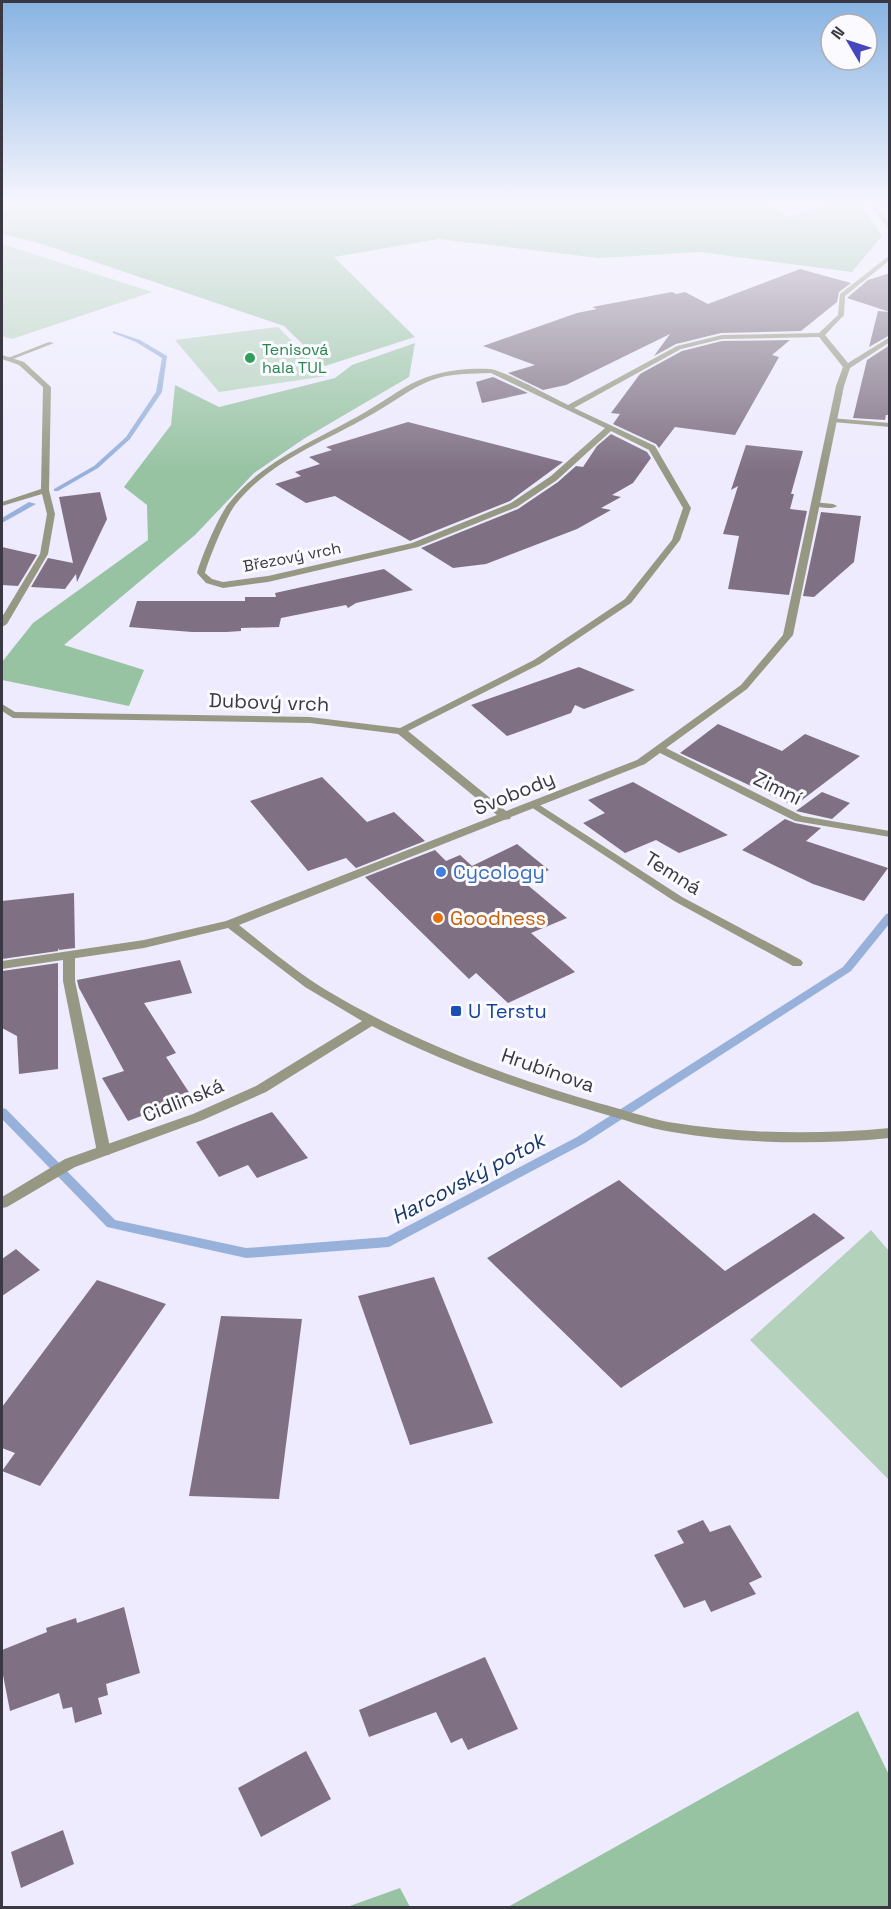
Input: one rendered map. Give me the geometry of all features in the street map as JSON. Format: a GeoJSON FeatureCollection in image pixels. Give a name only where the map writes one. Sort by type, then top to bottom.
{"type":"FeatureCollection","features":[{"type":"Feature","properties":{"kind":"street"},"geometry":{"type":"LineString","coordinates":[[568,408],[679,347],[689,344],[722,337],[821,335],[841,315],[842,295],[844,293]]}},
{"type":"Feature","properties":{"kind":"street"},"geometry":{"type":"LineString","coordinates":[[821,335],[847,367],[890,339]]}},
{"type":"Feature","properties":{"kind":"street"},"geometry":{"type":"LineString","coordinates":[[11,358],[51,343]]}},
{"type":"Feature","properties":{"kind":"street"},"geometry":{"type":"LineString","coordinates":[[2,357],[11,358],[28,367],[47,387],[45,490],[51,514],[44,554],[2,624]]}},
{"type":"Feature","properties":{"kind":"street","name":"Svobody"},"geometry":{"type":"LineString","coordinates":[[2,965],[69,957],[144,944],[230,924],[641,762],[744,687],[788,635],[816,504],[837,421],[840,386],[847,367]]}},
{"type":"Feature","properties":{"kind":"street","name":"Březový vrch"},"geometry":{"type":"LineString","coordinates":[[400,730],[537,662],[628,601],[676,540],[687,508],[652,448],[492,372],[455,372],[430,378],[408,387],[374,410],[315,441],[267,470],[231,506],[204,561],[201,573],[209,581],[223,585],[268,579],[415,545],[514,505],[554,478],[609,429]]}},
{"type":"Feature","properties":{"kind":"street"},"geometry":{"type":"LineString","coordinates":[[837,421],[890,426]]}},
{"type":"Feature","properties":{"kind":"street"},"geometry":{"type":"LineString","coordinates":[[837,421],[854,426]]}},
{"type":"Feature","properties":{"kind":"street"},"geometry":{"type":"LineString","coordinates":[[2,504],[45,490]]}},
{"type":"Feature","properties":{"kind":"street"},"geometry":{"type":"LineString","coordinates":[[816,504],[833,506]]}},
{"type":"Feature","properties":{"kind":"street","name":"Dubový vrch"},"geometry":{"type":"LineString","coordinates":[[2,707],[13,715],[310,720],[400,730]]}},
{"type":"Feature","properties":{"kind":"street"},"geometry":{"type":"LineString","coordinates":[[400,730],[506,817]]}},
{"type":"Feature","properties":{"kind":"street","name":"Zimní"},"geometry":{"type":"LineString","coordinates":[[660,748],[798,819],[890,834]]}},
{"type":"Feature","properties":{"kind":"street","name":"Temná"},"geometry":{"type":"LineString","coordinates":[[535,805],[678,899],[797,963]]}},
{"type":"Feature","properties":{"kind":"street","name":"Hrubínova"},"geometry":{"type":"LineString","coordinates":[[230,924],[322,993],[373,1020],[419,1043],[567,1099],[671,1127],[740,1134],[821,1138],[890,1133]]}},
{"type":"Feature","properties":{"kind":"street"},"geometry":{"type":"LineString","coordinates":[[69,957],[69,981],[104,1152]]}},
{"type":"Feature","properties":{"kind":"street","name":"Cidlinská"},"geometry":{"type":"LineString","coordinates":[[2,1203],[70,1163],[198,1118],[261,1089],[373,1020]]}},
{"type":"Feature","properties":{"kind":"green space"},"geometry":{"type":"Polygon","coordinates":[[[2,293],[149,293],[12,339],[2,336],[2,293]]]}},
{"type":"Feature","properties":{"kind":"green space"},"geometry":{"type":"Polygon","coordinates":[[[187,293],[371,293],[415,337],[325,366],[284,326],[187,293]]]}},
{"type":"Feature","properties":{"kind":"green space","name":"Tenisová hala TUL"},"geometry":{"type":"Polygon","coordinates":[[[278,327],[327,376],[219,392],[175,340],[278,327]]]}},
{"type":"Feature","properties":{"kind":"green space"},"geometry":{"type":"Polygon","coordinates":[[[415,343],[409,377],[305,438],[254,473],[195,535],[64,645],[144,670],[129,706],[2,680],[2,662],[33,623],[148,540],[147,505],[124,487],[171,425],[175,385],[219,407],[335,378],[352,365],[415,343]]]}},
{"type":"Feature","properties":{"kind":"green space"},"geometry":{"type":"Polygon","coordinates":[[[871,1230],[889,1251],[889,1480],[750,1340],[871,1230]]]}},
{"type":"Feature","properties":{"kind":"green space"},"geometry":{"type":"Polygon","coordinates":[[[858,1711],[889,1775],[889,1907],[508,1907],[858,1711]]]}},
{"type":"Feature","properties":{"kind":"green space"},"geometry":{"type":"Polygon","coordinates":[[[400,1888],[410,1907],[347,1907],[400,1888]]]}},
{"type":"Feature","properties":{"kind":"building"},"geometry":{"type":"Polygon","coordinates":[[[666,293],[687,293],[708,304],[737,293],[839,293],[837,302],[801,331],[721,333],[676,344],[654,356],[670,334],[566,385],[543,390],[508,373],[535,365],[483,346],[577,313],[597,309],[592,307],[666,293]]]}},
{"type":"Feature","properties":{"kind":"building"},"geometry":{"type":"Polygon","coordinates":[[[853,293],[890,293],[890,312],[847,298],[853,293]]]}},
{"type":"Feature","properties":{"kind":"building"},"geometry":{"type":"Polygon","coordinates":[[[878,311],[890,312],[890,335],[869,347],[878,311]]]}},
{"type":"Feature","properties":{"kind":"building"},"geometry":{"type":"Polygon","coordinates":[[[790,340],[772,355],[779,357],[735,435],[675,427],[659,448],[656,444],[613,424],[620,414],[611,413],[640,374],[682,351],[722,341],[790,340]]]}},
{"type":"Feature","properties":{"kind":"building"},"geometry":{"type":"Polygon","coordinates":[[[890,345],[890,415],[886,415],[885,420],[853,418],[867,360],[890,345]]]}},
{"type":"Feature","properties":{"kind":"building"},"geometry":{"type":"Polygon","coordinates":[[[493,377],[528,393],[482,403],[476,382],[493,377]]]}},
{"type":"Feature","properties":{"kind":"building"},"geometry":{"type":"Polygon","coordinates":[[[408,422],[563,462],[510,501],[410,541],[335,496],[306,503],[275,484],[301,476],[295,472],[320,464],[309,457],[332,450],[326,447],[408,422]]]}},
{"type":"Feature","properties":{"kind":"building"},"geometry":{"type":"Polygon","coordinates":[[[611,434],[647,452],[651,458],[633,483],[612,495],[621,497],[601,508],[611,510],[577,529],[486,564],[453,568],[421,548],[518,509],[558,482],[576,466],[583,467],[597,446],[611,434]]]}},
{"type":"Feature","properties":{"kind":"building"},"geometry":{"type":"Polygon","coordinates":[[[746,445],[803,451],[791,494],[794,494],[790,509],[807,511],[789,595],[728,589],[739,536],[723,534],[738,486],[731,490],[746,445]]]}},
{"type":"Feature","properties":{"kind":"building"},"geometry":{"type":"Polygon","coordinates":[[[100,492],[107,519],[77,582],[76,574],[65,589],[31,587],[48,558],[73,563],[59,497],[100,492]]]}},
{"type":"Feature","properties":{"kind":"building"},"geometry":{"type":"Polygon","coordinates":[[[821,512],[861,516],[854,562],[814,597],[803,596],[821,512]]]}},
{"type":"Feature","properties":{"kind":"building"},"geometry":{"type":"Polygon","coordinates":[[[2,547],[37,555],[18,586],[2,585],[2,547]]]}},
{"type":"Feature","properties":{"kind":"building"},"geometry":{"type":"Polygon","coordinates":[[[384,569],[413,590],[356,603],[348,608],[346,605],[281,618],[279,627],[241,628],[241,631],[227,632],[192,632],[129,627],[137,601],[245,601],[245,597],[276,597],[275,593],[384,569]]]}},
{"type":"Feature","properties":{"kind":"building"},"geometry":{"type":"Polygon","coordinates":[[[579,667],[635,690],[584,709],[575,705],[571,713],[507,736],[471,705],[579,667]]]}},
{"type":"Feature","properties":{"kind":"building"},"geometry":{"type":"Polygon","coordinates":[[[718,724],[782,751],[805,734],[860,756],[794,806],[680,753],[718,724]]]}},
{"type":"Feature","properties":{"kind":"building"},"geometry":{"type":"Polygon","coordinates":[[[322,777],[367,822],[394,812],[425,841],[356,868],[346,858],[308,871],[250,801],[322,777]]]}},
{"type":"Feature","properties":{"kind":"building"},"geometry":{"type":"Polygon","coordinates":[[[633,782],[728,835],[679,853],[656,840],[625,853],[583,823],[605,813],[588,800],[633,782]]]}},
{"type":"Feature","properties":{"kind":"building"},"geometry":{"type":"Polygon","coordinates":[[[822,792],[850,803],[832,819],[796,811],[822,792]]]}},
{"type":"Feature","properties":{"kind":"building"},"geometry":{"type":"Polygon","coordinates":[[[785,819],[821,828],[806,841],[888,868],[864,901],[813,884],[742,850],[785,819]]]}},
{"type":"Feature","properties":{"kind":"building"},"geometry":{"type":"Polygon","coordinates":[[[517,844],[549,870],[524,882],[567,918],[531,933],[575,972],[508,1003],[476,973],[469,979],[365,877],[435,850],[446,861],[460,855],[472,866],[517,844]]]}},
{"type":"Feature","properties":{"kind":"building"},"geometry":{"type":"Polygon","coordinates":[[[74,893],[75,948],[59,950],[58,948],[58,951],[2,959],[2,901],[74,893]]]}},
{"type":"Feature","properties":{"kind":"building"},"geometry":{"type":"Polygon","coordinates":[[[180,960],[192,993],[144,1003],[176,1053],[166,1057],[192,1097],[128,1121],[102,1078],[124,1071],[79,988],[77,980],[180,960]]]}},
{"type":"Feature","properties":{"kind":"building"},"geometry":{"type":"Polygon","coordinates":[[[58,963],[58,1069],[19,1074],[17,1036],[2,1028],[2,971],[58,963]]]}},
{"type":"Feature","properties":{"kind":"building"},"geometry":{"type":"Polygon","coordinates":[[[272,1112],[308,1158],[257,1178],[248,1165],[219,1177],[196,1142],[272,1112]]]}},
{"type":"Feature","properties":{"kind":"building"},"geometry":{"type":"Polygon","coordinates":[[[619,1180],[725,1271],[814,1213],[845,1238],[621,1388],[487,1258],[619,1180]]]}},
{"type":"Feature","properties":{"kind":"building"},"geometry":{"type":"Polygon","coordinates":[[[16,1249],[40,1270],[2,1296],[2,1259],[16,1249]]]}},
{"type":"Feature","properties":{"kind":"building"},"geometry":{"type":"Polygon","coordinates":[[[434,1277],[493,1423],[410,1445],[358,1296],[434,1277]]]}},
{"type":"Feature","properties":{"kind":"building"},"geometry":{"type":"Polygon","coordinates":[[[97,1280],[166,1304],[40,1486],[2,1471],[15,1453],[2,1448],[2,1407],[97,1280]]]}},
{"type":"Feature","properties":{"kind":"building"},"geometry":{"type":"Polygon","coordinates":[[[221,1316],[302,1319],[279,1499],[189,1496],[221,1316]]]}},
{"type":"Feature","properties":{"kind":"building"},"geometry":{"type":"Polygon","coordinates":[[[703,1520],[710,1532],[730,1525],[762,1577],[749,1583],[756,1594],[711,1612],[705,1600],[684,1608],[654,1555],[684,1543],[677,1531],[703,1520]]]}},
{"type":"Feature","properties":{"kind":"building"},"geometry":{"type":"Polygon","coordinates":[[[124,1607],[140,1673],[106,1684],[108,1695],[98,1698],[102,1714],[75,1723],[72,1707],[63,1709],[59,1693],[10,1711],[2,1670],[2,1650],[47,1632],[46,1628],[76,1618],[77,1623],[124,1607]]]}},
{"type":"Feature","properties":{"kind":"building"},"geometry":{"type":"Polygon","coordinates":[[[485,1657],[518,1729],[468,1750],[462,1738],[451,1743],[436,1712],[369,1737],[359,1710],[485,1657]]]}},
{"type":"Feature","properties":{"kind":"building"},"geometry":{"type":"Polygon","coordinates":[[[306,1751],[331,1799],[261,1837],[238,1788],[306,1751]]]}},
{"type":"Feature","properties":{"kind":"building"},"geometry":{"type":"Polygon","coordinates":[[[63,1830],[74,1864],[21,1888],[11,1852],[63,1830]]]}},
{"type":"Feature","properties":{"kind":"waterway"},"geometry":{"type":"LineString","coordinates":[[56,490],[96,467],[128,438],[159,392],[165,357],[138,341],[115,332]]}},
{"type":"Feature","properties":{"kind":"waterway"},"geometry":{"type":"LineString","coordinates":[[2,521],[32,504]]}},
{"type":"Feature","properties":{"kind":"waterway","name":"Harcovský potok"},"geometry":{"type":"LineString","coordinates":[[2,1112],[111,1224],[246,1253],[389,1242],[581,1140],[847,969],[890,916]]}},
{"type":"Feature","properties":{"kind":"place","name":"Tenisová hala TUL"},"geometry":{"type":"Point","coordinates":[250,358]}},
{"type":"Feature","properties":{"kind":"place","name":"Cycology"},"geometry":{"type":"Point","coordinates":[441,872]}},
{"type":"Feature","properties":{"kind":"place","name":"Goodness"},"geometry":{"type":"Point","coordinates":[438,918]}},
{"type":"Feature","properties":{"kind":"place","name":"U Terstu"},"geometry":{"type":"Point","coordinates":[456,1011]}}]}
